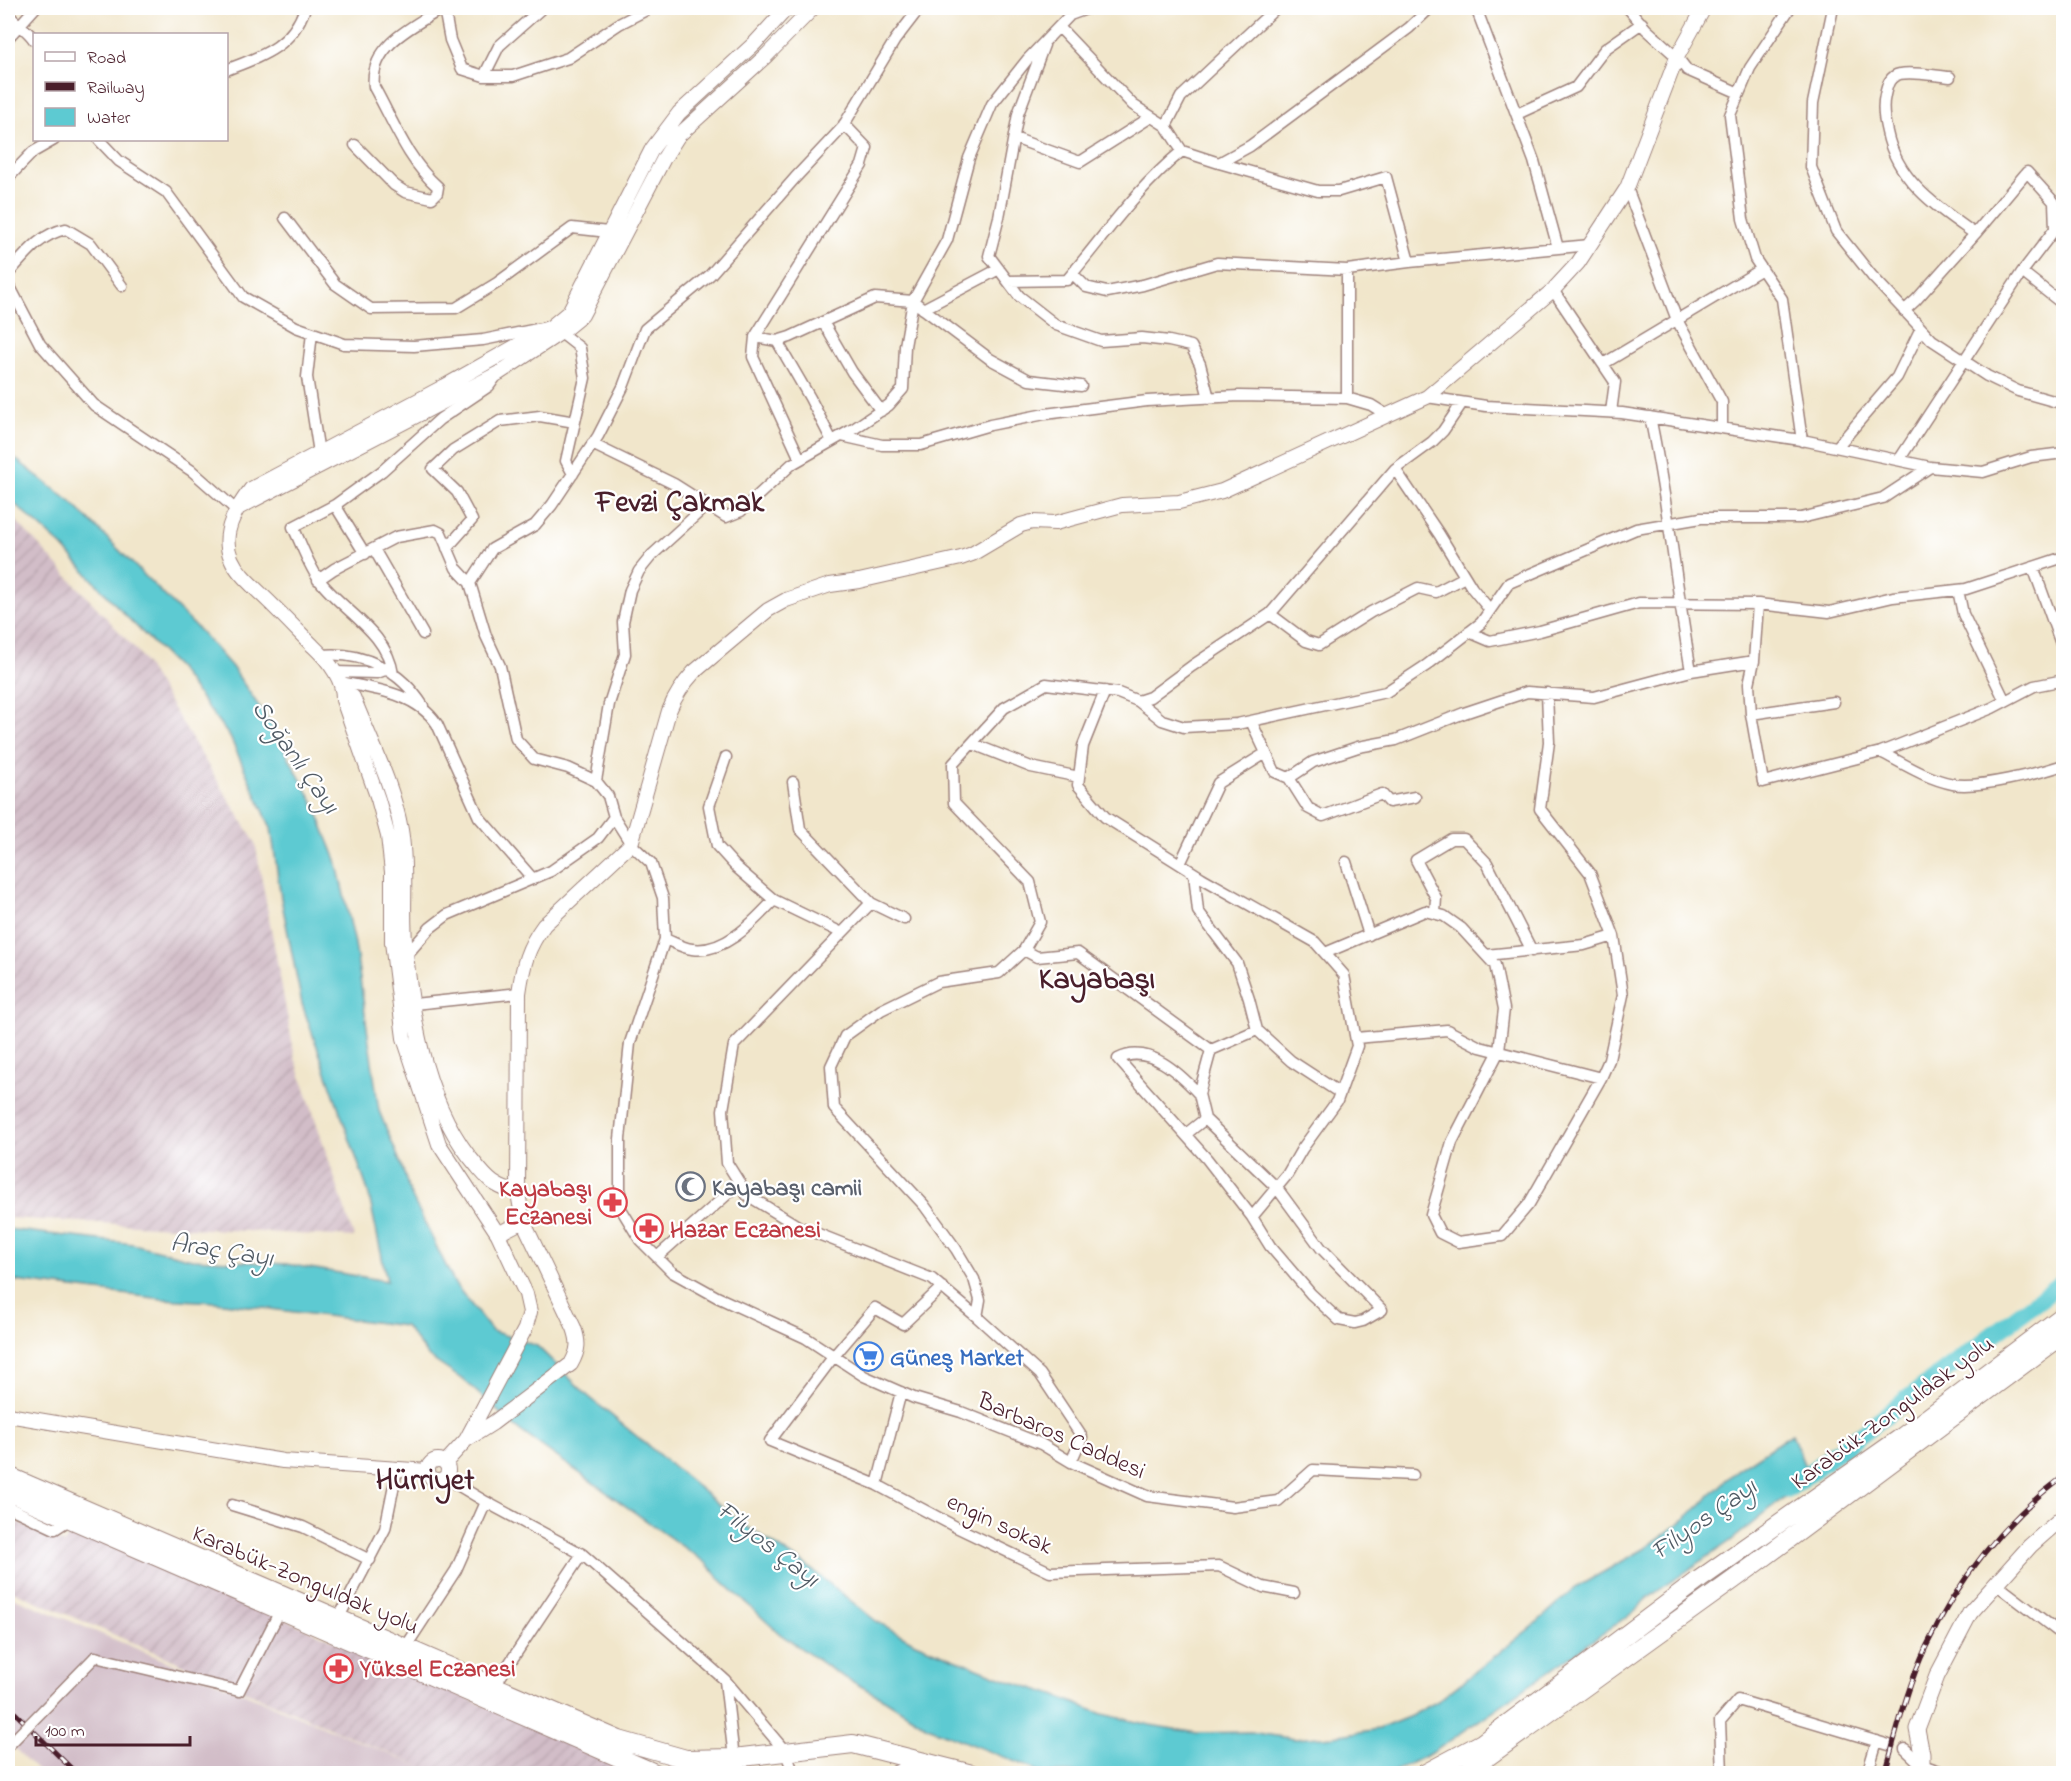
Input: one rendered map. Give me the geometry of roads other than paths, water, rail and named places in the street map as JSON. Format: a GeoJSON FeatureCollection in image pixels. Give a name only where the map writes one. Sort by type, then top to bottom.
{"type":"FeatureCollection","features":[{"type":"Feature","properties":{"kind":"highway","name":"Karabük-Zonguldak yolu"},"geometry":{"type":"LineString","coordinates":[[1424,1773],[1482,1743],[1700,1580],[1902,1437],[2064,1315]]}},
{"type":"Feature","properties":{"kind":"highway","name":"Karabük-Zonguldak yolu"},"geometry":{"type":"LineString","coordinates":[[1464,1773],[1758,1562],[2064,1334]]}},
{"type":"Feature","properties":{"kind":"highway","name":"Karabük-Zonguldak yolu"},"geometry":{"type":"LineString","coordinates":[[8,1476],[283,1604]]}},
{"type":"Feature","properties":{"kind":"highway","name":"Karabük-Zonguldak yolu"},"geometry":{"type":"LineString","coordinates":[[8,1492],[69,1520],[283,1604],[490,1693],[657,1773]]}},
{"type":"Feature","properties":{"kind":"highway","name":"Karabük-Zonguldak yolu"},"geometry":{"type":"LineString","coordinates":[[490,1693],[619,1740],[686,1759],[737,1766],[785,1751],[853,1744],[972,1773]]}},
{"type":"Feature","properties":{"kind":"highway"},"geometry":{"type":"LineString","coordinates":[[898,1773],[918,1773]]}},
{"type":"Feature","properties":{"kind":"main road"},"geometry":{"type":"LineString","coordinates":[[1925,1771],[1917,1729],[1937,1676],[1970,1613],[2030,1546],[2064,1516]]}},
{"type":"Feature","properties":{"kind":"street"},"geometry":{"type":"LineString","coordinates":[[8,38],[35,8]]}},
{"type":"Feature","properties":{"kind":"street"},"geometry":{"type":"LineString","coordinates":[[228,68],[265,54],[282,44],[295,29],[305,8]]}},
{"type":"Feature","properties":{"kind":"street"},"geometry":{"type":"LineString","coordinates":[[355,145],[399,189],[432,198],[437,193],[438,187],[424,174],[411,155],[374,87],[373,78],[378,57],[385,48],[408,29],[444,8],[450,40],[462,69],[484,76],[513,76],[568,58],[619,24],[650,8]]}},
{"type":"Feature","properties":{"kind":"street"},"geometry":{"type":"LineString","coordinates":[[484,76],[500,46],[542,8]]}},
{"type":"Feature","properties":{"kind":"street"},"geometry":{"type":"LineString","coordinates":[[235,509],[499,373],[556,330],[569,312],[652,149],[679,112],[755,43],[787,8]]}},
{"type":"Feature","properties":{"kind":"street"},"geometry":{"type":"LineString","coordinates":[[444,1470],[466,1440],[525,1329],[530,1312],[526,1294],[498,1234],[439,1144],[404,1038],[399,955],[404,860],[398,815],[388,785],[353,697],[322,655],[234,565],[227,544],[227,533],[235,509],[251,489],[582,315],[664,158],[678,136],[767,55],[813,8]]}},
{"type":"Feature","properties":{"kind":"street"},"geometry":{"type":"LineString","coordinates":[[470,583],[492,549],[535,525],[543,517],[573,474],[623,387],[645,329],[710,274],[844,124],[895,40],[915,14],[923,8]]}},
{"type":"Feature","properties":{"kind":"street"},"geometry":{"type":"LineString","coordinates":[[592,444],[674,484],[726,517],[741,511],[792,464],[889,405],[903,389],[905,346],[913,301],[947,240],[969,158],[992,104],[1027,60],[1070,15],[1089,8]]}},
{"type":"Feature","properties":{"kind":"street"},"geometry":{"type":"LineString","coordinates":[[1166,126],[1180,97],[1276,8]]}},
{"type":"Feature","properties":{"kind":"street"},"geometry":{"type":"LineString","coordinates":[[1219,163],[1250,146],[1347,75],[1409,28],[1430,8]]}},
{"type":"Feature","properties":{"kind":"street"},"geometry":{"type":"LineString","coordinates":[[1476,8],[1534,161],[1558,248]]}},
{"type":"Feature","properties":{"kind":"street"},"geometry":{"type":"LineString","coordinates":[[1628,8],[1687,70],[1739,93]]}},
{"type":"Feature","properties":{"kind":"street"},"geometry":{"type":"LineString","coordinates":[[466,1440],[493,1423],[572,1364],[578,1353],[578,1341],[574,1328],[524,1221],[518,1193],[519,993],[525,957],[532,941],[544,925],[631,844],[669,711],[676,695],[694,672],[768,610],[786,600],[823,587],[859,581],[972,554],[1021,525],[1032,522],[1055,523],[1122,505],[1179,502],[1222,491],[1427,397],[1553,290],[1578,263],[1627,188],[1677,57],[1704,8]]}},
{"type":"Feature","properties":{"kind":"street"},"geometry":{"type":"LineString","coordinates":[[1790,8],[1750,68],[1730,115],[1743,219],[1755,259],[1782,299],[1802,441]]}},
{"type":"Feature","properties":{"kind":"street"},"geometry":{"type":"LineString","coordinates":[[1833,8],[1813,103],[1811,167],[1836,231],[1872,276],[1932,340],[1987,376],[2018,391],[2064,404]]}},
{"type":"Feature","properties":{"kind":"street"},"geometry":{"type":"LineString","coordinates":[[8,14],[27,30],[33,39]]}},
{"type":"Feature","properties":{"kind":"street"},"geometry":{"type":"LineString","coordinates":[[1517,114],[1576,87],[1605,49],[1642,23]]}},
{"type":"Feature","properties":{"kind":"street"},"geometry":{"type":"LineString","coordinates":[[1059,27],[1133,105],[1166,126],[1182,151],[1318,191],[1339,191],[1386,177],[1409,262]]}},
{"type":"Feature","properties":{"kind":"street"},"geometry":{"type":"LineString","coordinates":[[1047,39],[1018,114],[999,217],[989,256],[1019,296],[1056,325],[1101,341],[1142,338],[1191,346],[1200,364],[1209,398]]}},
{"type":"Feature","properties":{"kind":"street"},"geometry":{"type":"LineString","coordinates":[[1950,76],[1901,74],[1893,77],[1888,84],[1884,98],[1885,125],[1892,151],[1911,182],[1938,207],[1975,234]]}},
{"type":"Feature","properties":{"kind":"street"},"geometry":{"type":"LineString","coordinates":[[1014,138],[1080,162],[1151,117]]}},
{"type":"Feature","properties":{"kind":"street"},"geometry":{"type":"LineString","coordinates":[[800,459],[753,357],[754,337],[862,165],[867,148],[844,124]]}},
{"type":"Feature","properties":{"kind":"street"},"geometry":{"type":"LineString","coordinates":[[8,178],[33,152],[52,141]]}},
{"type":"Feature","properties":{"kind":"street"},"geometry":{"type":"LineString","coordinates":[[100,141],[119,160],[166,192],[243,297],[296,327],[344,344],[414,346],[556,330],[580,348],[585,378],[566,461],[573,474]]}},
{"type":"Feature","properties":{"kind":"street"},"geometry":{"type":"LineString","coordinates":[[1008,281],[1067,280],[1131,200],[1162,167],[1182,151]]}},
{"type":"Feature","properties":{"kind":"street"},"geometry":{"type":"LineString","coordinates":[[1899,460],[2022,272],[2059,232],[2054,202],[2027,172],[1975,234],[1916,300],[1904,310]]}},
{"type":"Feature","properties":{"kind":"street"},"geometry":{"type":"LineString","coordinates":[[1627,188],[1677,320],[1722,402],[1722,428]]}},
{"type":"Feature","properties":{"kind":"street"},"geometry":{"type":"LineString","coordinates":[[285,218],[335,284],[371,309],[456,308],[497,283],[572,228],[608,232]]}},
{"type":"Feature","properties":{"kind":"street"},"geometry":{"type":"LineString","coordinates":[[8,274],[34,245],[54,231],[66,229],[91,244],[122,286]]}},
{"type":"Feature","properties":{"kind":"street"},"geometry":{"type":"LineString","coordinates":[[1073,274],[1086,287],[1107,292],[1143,285],[1217,263],[1347,270],[1409,262],[1590,246]]}},
{"type":"Feature","properties":{"kind":"street"},"geometry":{"type":"LineString","coordinates":[[923,309],[999,269]]}},
{"type":"Feature","properties":{"kind":"street"},"geometry":{"type":"LineString","coordinates":[[1603,364],[1762,269]]}},
{"type":"Feature","properties":{"kind":"street"},"geometry":{"type":"LineString","coordinates":[[1347,270],[1347,398]]}},
{"type":"Feature","properties":{"kind":"street"},"geometry":{"type":"LineString","coordinates":[[2022,272],[2064,305]]}},
{"type":"Feature","properties":{"kind":"street"},"geometry":{"type":"LineString","coordinates":[[8,283],[40,344],[94,405],[192,471],[235,509]]}},
{"type":"Feature","properties":{"kind":"street"},"geometry":{"type":"LineString","coordinates":[[1553,290],[1615,382],[1611,412]]}},
{"type":"Feature","properties":{"kind":"street"},"geometry":{"type":"LineString","coordinates":[[754,337],[777,341],[875,298],[913,301],[990,359],[1029,380],[1081,386]]}},
{"type":"Feature","properties":{"kind":"street"},"geometry":{"type":"LineString","coordinates":[[823,322],[852,372],[881,411]]}},
{"type":"Feature","properties":{"kind":"street"},"geometry":{"type":"LineString","coordinates":[[1837,447],[1897,377],[1921,328]]}},
{"type":"Feature","properties":{"kind":"street"},"geometry":{"type":"LineString","coordinates":[[312,333],[307,377],[319,453]]}},
{"type":"Feature","properties":{"kind":"street"},"geometry":{"type":"LineString","coordinates":[[777,341],[810,398],[837,438],[882,445],[921,445],[990,425],[1045,414],[1147,401],[1239,396],[1347,398],[1371,405],[1387,415]]}},
{"type":"Feature","properties":{"kind":"street"},"geometry":{"type":"LineString","coordinates":[[389,672],[390,659],[381,642],[318,580],[293,527],[335,505],[382,471],[440,419],[489,386],[499,373]]}},
{"type":"Feature","properties":{"kind":"street"},"geometry":{"type":"LineString","coordinates":[[1427,397],[1486,406],[1611,412],[1650,417],[1837,447],[1930,466],[1983,472],[2031,457],[2064,453]]}},
{"type":"Feature","properties":{"kind":"street"},"geometry":{"type":"LineString","coordinates":[[1138,701],[1150,697],[1191,666],[1270,614],[1395,469],[1432,442],[1462,403]]}},
{"type":"Feature","properties":{"kind":"street"},"geometry":{"type":"LineString","coordinates":[[447,548],[472,520],[457,492],[433,470],[453,450],[500,421],[540,417],[575,422]]}},
{"type":"Feature","properties":{"kind":"street"},"geometry":{"type":"LineString","coordinates":[[1650,417],[1670,523],[1679,604],[1691,671]]}},
{"type":"Feature","properties":{"kind":"street"},"geometry":{"type":"LineString","coordinates":[[977,1317],[980,1300],[974,1279],[956,1249],[924,1205],[834,1108],[831,1066],[845,1036],[881,1010],[938,982],[999,973],[1024,950],[1040,922],[1030,882],[954,803],[953,764],[1004,708],[1046,684],[1118,693],[1138,701],[1162,720],[1185,727],[1238,724],[1386,692],[1427,665],[1481,623],[1509,583],[1636,529],[1701,518],[1801,518],[1883,498],[1930,466]]}},
{"type":"Feature","properties":{"kind":"street"},"geometry":{"type":"LineString","coordinates":[[1395,469],[1465,577],[1490,610]]}},
{"type":"Feature","properties":{"kind":"street"},"geometry":{"type":"LineString","coordinates":[[335,505],[370,551],[423,634]]}},
{"type":"Feature","properties":{"kind":"street"},"geometry":{"type":"LineString","coordinates":[[318,580],[396,537],[435,530],[441,533],[456,568],[470,583],[486,636],[500,666],[516,739],[534,759],[568,768],[596,781],[609,704],[625,654],[623,622],[630,590],[639,571],[652,555],[707,505]]}},
{"type":"Feature","properties":{"kind":"street"},"geometry":{"type":"LineString","coordinates":[[1469,632],[1490,641],[1540,631],[1639,603],[1758,604],[1829,612],[1893,597],[1958,590],[2064,557]]}},
{"type":"Feature","properties":{"kind":"street"},"geometry":{"type":"LineString","coordinates":[[2033,567],[2064,652]]}},
{"type":"Feature","properties":{"kind":"street"},"geometry":{"type":"LineString","coordinates":[[1270,614],[1306,641],[1319,645],[1371,612],[1418,588],[1436,592],[1465,577]]}},
{"type":"Feature","properties":{"kind":"street"},"geometry":{"type":"LineString","coordinates":[[1958,590],[1963,614],[2005,701]]}},
{"type":"Feature","properties":{"kind":"street"},"geometry":{"type":"LineString","coordinates":[[1758,604],[1754,661],[1749,684],[1763,782],[1881,752],[1992,708],[2034,686],[2064,680]]}},
{"type":"Feature","properties":{"kind":"street"},"geometry":{"type":"LineString","coordinates":[[322,655],[355,656],[374,662],[413,690],[423,708],[437,724],[479,817],[533,879]]}},
{"type":"Feature","properties":{"kind":"street"},"geometry":{"type":"LineString","coordinates":[[1289,778],[1313,762],[1358,747],[1396,740],[1464,713],[1527,692],[1594,697],[1691,671],[1754,661]]}},
{"type":"Feature","properties":{"kind":"street"},"geometry":{"type":"LineString","coordinates":[[340,682],[389,672]]}},
{"type":"Feature","properties":{"kind":"street"},"geometry":{"type":"LineString","coordinates":[[340,682],[398,696],[423,708]]}},
{"type":"Feature","properties":{"kind":"street"},"geometry":{"type":"LineString","coordinates":[[1105,691],[1083,746],[1078,784],[1105,817],[1194,873],[1315,942],[1344,975],[1357,1046],[1340,1093],[1277,1188],[1252,1217]]}},
{"type":"Feature","properties":{"kind":"street"},"geometry":{"type":"LineString","coordinates":[[1325,953],[1425,911],[1444,916],[1461,928],[1495,965],[1504,1009],[1498,1051],[1452,1142],[1431,1215],[1440,1233],[1458,1242],[1502,1236],[1529,1204],[1601,1078],[1609,1060],[1623,995],[1614,936],[1590,873],[1540,809],[1549,742],[1547,693]]}},
{"type":"Feature","properties":{"kind":"street"},"geometry":{"type":"LineString","coordinates":[[1752,714],[1834,702]]}},
{"type":"Feature","properties":{"kind":"street"},"geometry":{"type":"LineString","coordinates":[[1251,721],[1275,772],[1289,778],[1308,808],[1323,816],[1382,794],[1389,802],[1415,796]]}},
{"type":"Feature","properties":{"kind":"street"},"geometry":{"type":"LineString","coordinates":[[973,744],[1031,767],[1079,777]]}},
{"type":"Feature","properties":{"kind":"street"},"geometry":{"type":"LineString","coordinates":[[1881,752],[1938,780],[1970,786],[2064,765]]}},
{"type":"Feature","properties":{"kind":"street"},"geometry":{"type":"LineString","coordinates":[[1180,864],[1218,783],[1266,753]]}},
{"type":"Feature","properties":{"kind":"street"},"geometry":{"type":"LineString","coordinates":[[726,758],[709,806],[717,846],[736,867],[774,900],[842,933]]}},
{"type":"Feature","properties":{"kind":"street","name":"Barbaros Caddesi"},"geometry":{"type":"LineString","coordinates":[[596,781],[608,796],[614,817],[631,844],[651,863],[663,898],[665,939],[630,1043],[620,1139],[620,1207],[640,1240],[672,1272],[717,1297],[806,1338],[864,1376],[1031,1440],[1071,1462],[1147,1496],[1233,1507],[1278,1501],[1313,1470],[1413,1475]]}},
{"type":"Feature","properties":{"kind":"street"},"geometry":{"type":"LineString","coordinates":[[793,782],[800,829],[871,903],[904,919]]}},
{"type":"Feature","properties":{"kind":"street"},"geometry":{"type":"LineString","coordinates":[[399,955],[418,943],[439,920],[447,915],[551,872],[598,838],[614,817]]}},
{"type":"Feature","properties":{"kind":"street"},"geometry":{"type":"LineString","coordinates":[[1435,913],[1436,898],[1416,860],[1451,839],[1464,839],[1487,863],[1532,951]]}},
{"type":"Feature","properties":{"kind":"street"},"geometry":{"type":"LineString","coordinates":[[1347,862],[1369,935]]}},
{"type":"Feature","properties":{"kind":"street"},"geometry":{"type":"LineString","coordinates":[[1194,873],[1198,911],[1237,963],[1257,1030],[1291,1061],[1340,1093]]}},
{"type":"Feature","properties":{"kind":"street"},"geometry":{"type":"LineString","coordinates":[[665,939],[692,949],[718,946],[746,929],[774,900]]}},
{"type":"Feature","properties":{"kind":"street"},"geometry":{"type":"LineString","coordinates":[[871,903],[734,1045],[723,1110],[727,1163],[747,1195],[798,1226],[932,1279],[977,1317],[1040,1374],[1082,1437],[1071,1462]]}},
{"type":"Feature","properties":{"kind":"street"},"geometry":{"type":"LineString","coordinates":[[1486,955],[1584,945],[1614,936]]}},
{"type":"Feature","properties":{"kind":"street"},"geometry":{"type":"LineString","coordinates":[[1024,950],[1037,957],[1078,953],[1211,1050]]}},
{"type":"Feature","properties":{"kind":"street"},"geometry":{"type":"LineString","coordinates":[[399,955],[414,1004],[419,1036],[435,1096],[441,1110],[462,1147],[495,1185],[518,1193]]}},
{"type":"Feature","properties":{"kind":"street"},"geometry":{"type":"LineString","coordinates":[[414,1004],[519,993]]}},
{"type":"Feature","properties":{"kind":"street"},"geometry":{"type":"LineString","coordinates":[[1211,1050],[1257,1030]]}},
{"type":"Feature","properties":{"kind":"street"},"geometry":{"type":"LineString","coordinates":[[1356,1038],[1447,1030],[1480,1047],[1601,1078]]}},
{"type":"Feature","properties":{"kind":"street"},"geometry":{"type":"LineString","coordinates":[[1199,1094],[1178,1072],[1155,1059],[1133,1054],[1118,1059],[1186,1134],[1252,1217],[1270,1246],[1311,1294],[1339,1320],[1355,1323],[1382,1310],[1321,1248],[1277,1188],[1205,1119],[1199,1094],[1211,1050]]}},
{"type":"Feature","properties":{"kind":"street"},"geometry":{"type":"LineString","coordinates":[[1186,1134],[1205,1119]]}},
{"type":"Feature","properties":{"kind":"street"},"geometry":{"type":"LineString","coordinates":[[657,1257],[740,1183]]}},
{"type":"Feature","properties":{"kind":"street"},"geometry":{"type":"LineString","coordinates":[[475,1199],[495,1185]]}},
{"type":"Feature","properties":{"kind":"street"},"geometry":{"type":"LineString","coordinates":[[498,1234],[524,1221]]}},
{"type":"Feature","properties":{"kind":"street"},"geometry":{"type":"LineString","coordinates":[[834,1356],[875,1308],[903,1324],[942,1287]]}},
{"type":"Feature","properties":{"kind":"street","name":"engin sokak"},"geometry":{"type":"LineString","coordinates":[[834,1356],[770,1441],[877,1485],[956,1527],[1050,1572],[1219,1566],[1263,1587],[1294,1593]]}},
{"type":"Feature","properties":{"kind":"street"},"geometry":{"type":"LineString","coordinates":[[877,1485],[901,1392]]}},
{"type":"Feature","properties":{"kind":"street"},"geometry":{"type":"LineString","coordinates":[[8,1415],[283,1461],[428,1471],[431,1462],[441,1461],[444,1470],[486,1502],[582,1554],[725,1680],[785,1751],[794,1773]]}},
{"type":"Feature","properties":{"kind":"street"},"geometry":{"type":"LineString","coordinates":[[335,1626],[386,1529],[397,1470]]}},
{"type":"Feature","properties":{"kind":"street"},"geometry":{"type":"LineString","coordinates":[[401,1655],[456,1570],[486,1502]]}},
{"type":"Feature","properties":{"kind":"street"},"geometry":{"type":"LineString","coordinates":[[232,1505],[303,1527],[370,1560]]}},
{"type":"Feature","properties":{"kind":"street"},"geometry":{"type":"LineString","coordinates":[[8,1507],[55,1529],[69,1520]]}},
{"type":"Feature","properties":{"kind":"street"},"geometry":{"type":"LineString","coordinates":[[490,1693],[582,1554]]}},
{"type":"Feature","properties":{"kind":"street"},"geometry":{"type":"LineString","coordinates":[[1996,1584],[2064,1636]]}},
{"type":"Feature","properties":{"kind":"street"},"geometry":{"type":"LineString","coordinates":[[10,1741],[95,1657],[239,1691],[283,1604]]}},
{"type":"Feature","properties":{"kind":"street"},"geometry":{"type":"LineString","coordinates":[[725,1680],[737,1766]]}},
{"type":"Feature","properties":{"kind":"street"},"geometry":{"type":"LineString","coordinates":[[1722,1773],[1720,1721],[1738,1700],[1889,1745]]}},
{"type":"Feature","properties":{"kind":"street"},"geometry":{"type":"LineString","coordinates":[[1867,1773],[1876,1741]]}},
{"type":"Feature","properties":{"kind":"street"},"geometry":{"type":"LineString","coordinates":[[1905,1749],[1925,1771],[1948,1773]]}},
{"type":"Feature","properties":{"kind":"water"},"geometry":{"type":"Polygon","coordinates":[[[8,453],[72,503],[202,633],[232,667],[267,718],[312,800],[336,860],[355,944],[379,1111],[401,1164],[410,1193],[455,1284],[492,1331],[537,1346],[588,1396],[744,1525],[806,1565],[876,1621],[915,1643],[1010,1681],[1102,1714],[1197,1733],[1251,1732],[1294,1739],[1334,1736],[1379,1729],[1411,1716],[1438,1701],[1534,1625],[1575,1588],[1644,1549],[1686,1518],[1737,1470],[1792,1434],[1809,1477],[1732,1540],[1513,1697],[1432,1753],[1390,1773],[1043,1773],[928,1727],[837,1673],[780,1634],[721,1580],[707,1564],[515,1427],[466,1382],[429,1357],[405,1326],[215,1302],[163,1299],[8,1280],[8,1229],[133,1244],[192,1259],[286,1264],[387,1281],[368,1191],[302,1004],[281,898],[271,828],[230,737],[178,668],[126,616],[62,546],[8,498],[8,453]]]}},
{"type":"Feature","properties":{"kind":"waterway","name":"Filyos Çayı"},"geometry":{"type":"LineString","coordinates":[[1788,1489],[2064,1281]]}},
{"type":"Feature","properties":{"kind":"railway"},"geometry":{"type":"LineString","coordinates":[[1885,1774],[1913,1678],[1938,1622],[1952,1598],[1984,1553],[2003,1532],[2042,1493],[2064,1476]]}},
{"type":"Feature","properties":{"kind":"railway"},"geometry":{"type":"LineString","coordinates":[[8,1706],[77,1774]]}},
{"type":"Feature","properties":{"kind":"place","name":"Kayabaşı camii"},"geometry":{"type":"Point","coordinates":[691,1187]}},
{"type":"Feature","properties":{"kind":"place","name":"Kayabaşı Eczanesi"},"geometry":{"type":"Point","coordinates":[613,1202]}},
{"type":"Feature","properties":{"kind":"place","name":"Hazar Eczanesi"},"geometry":{"type":"Point","coordinates":[649,1229]}},
{"type":"Feature","properties":{"kind":"place","name":"Güneş Market"},"geometry":{"type":"Point","coordinates":[869,1357]}},
{"type":"Feature","properties":{"kind":"place","name":"Yüksel Eczanesi"},"geometry":{"type":"Point","coordinates":[339,1668]}},
{"type":"Feature","properties":{"kind":"district","name":"Fevzi Çakmak"},"geometry":{"type":"Point","coordinates":[680,501]}},
{"type":"Feature","properties":{"kind":"district","name":"Kayabaşı"},"geometry":{"type":"Point","coordinates":[1097,978]}},
{"type":"Feature","properties":{"kind":"district","name":"Hürriyet"},"geometry":{"type":"Point","coordinates":[425,1479]}},
{"type":"Feature","properties":{"kind":"water label","name":"Soğanlı Çayı"},"geometry":{"type":"Point","coordinates":[297,756]}},
{"type":"Feature","properties":{"kind":"water label","name":"Araç Çayı"},"geometry":{"type":"Point","coordinates":[222,1249]}}]}
